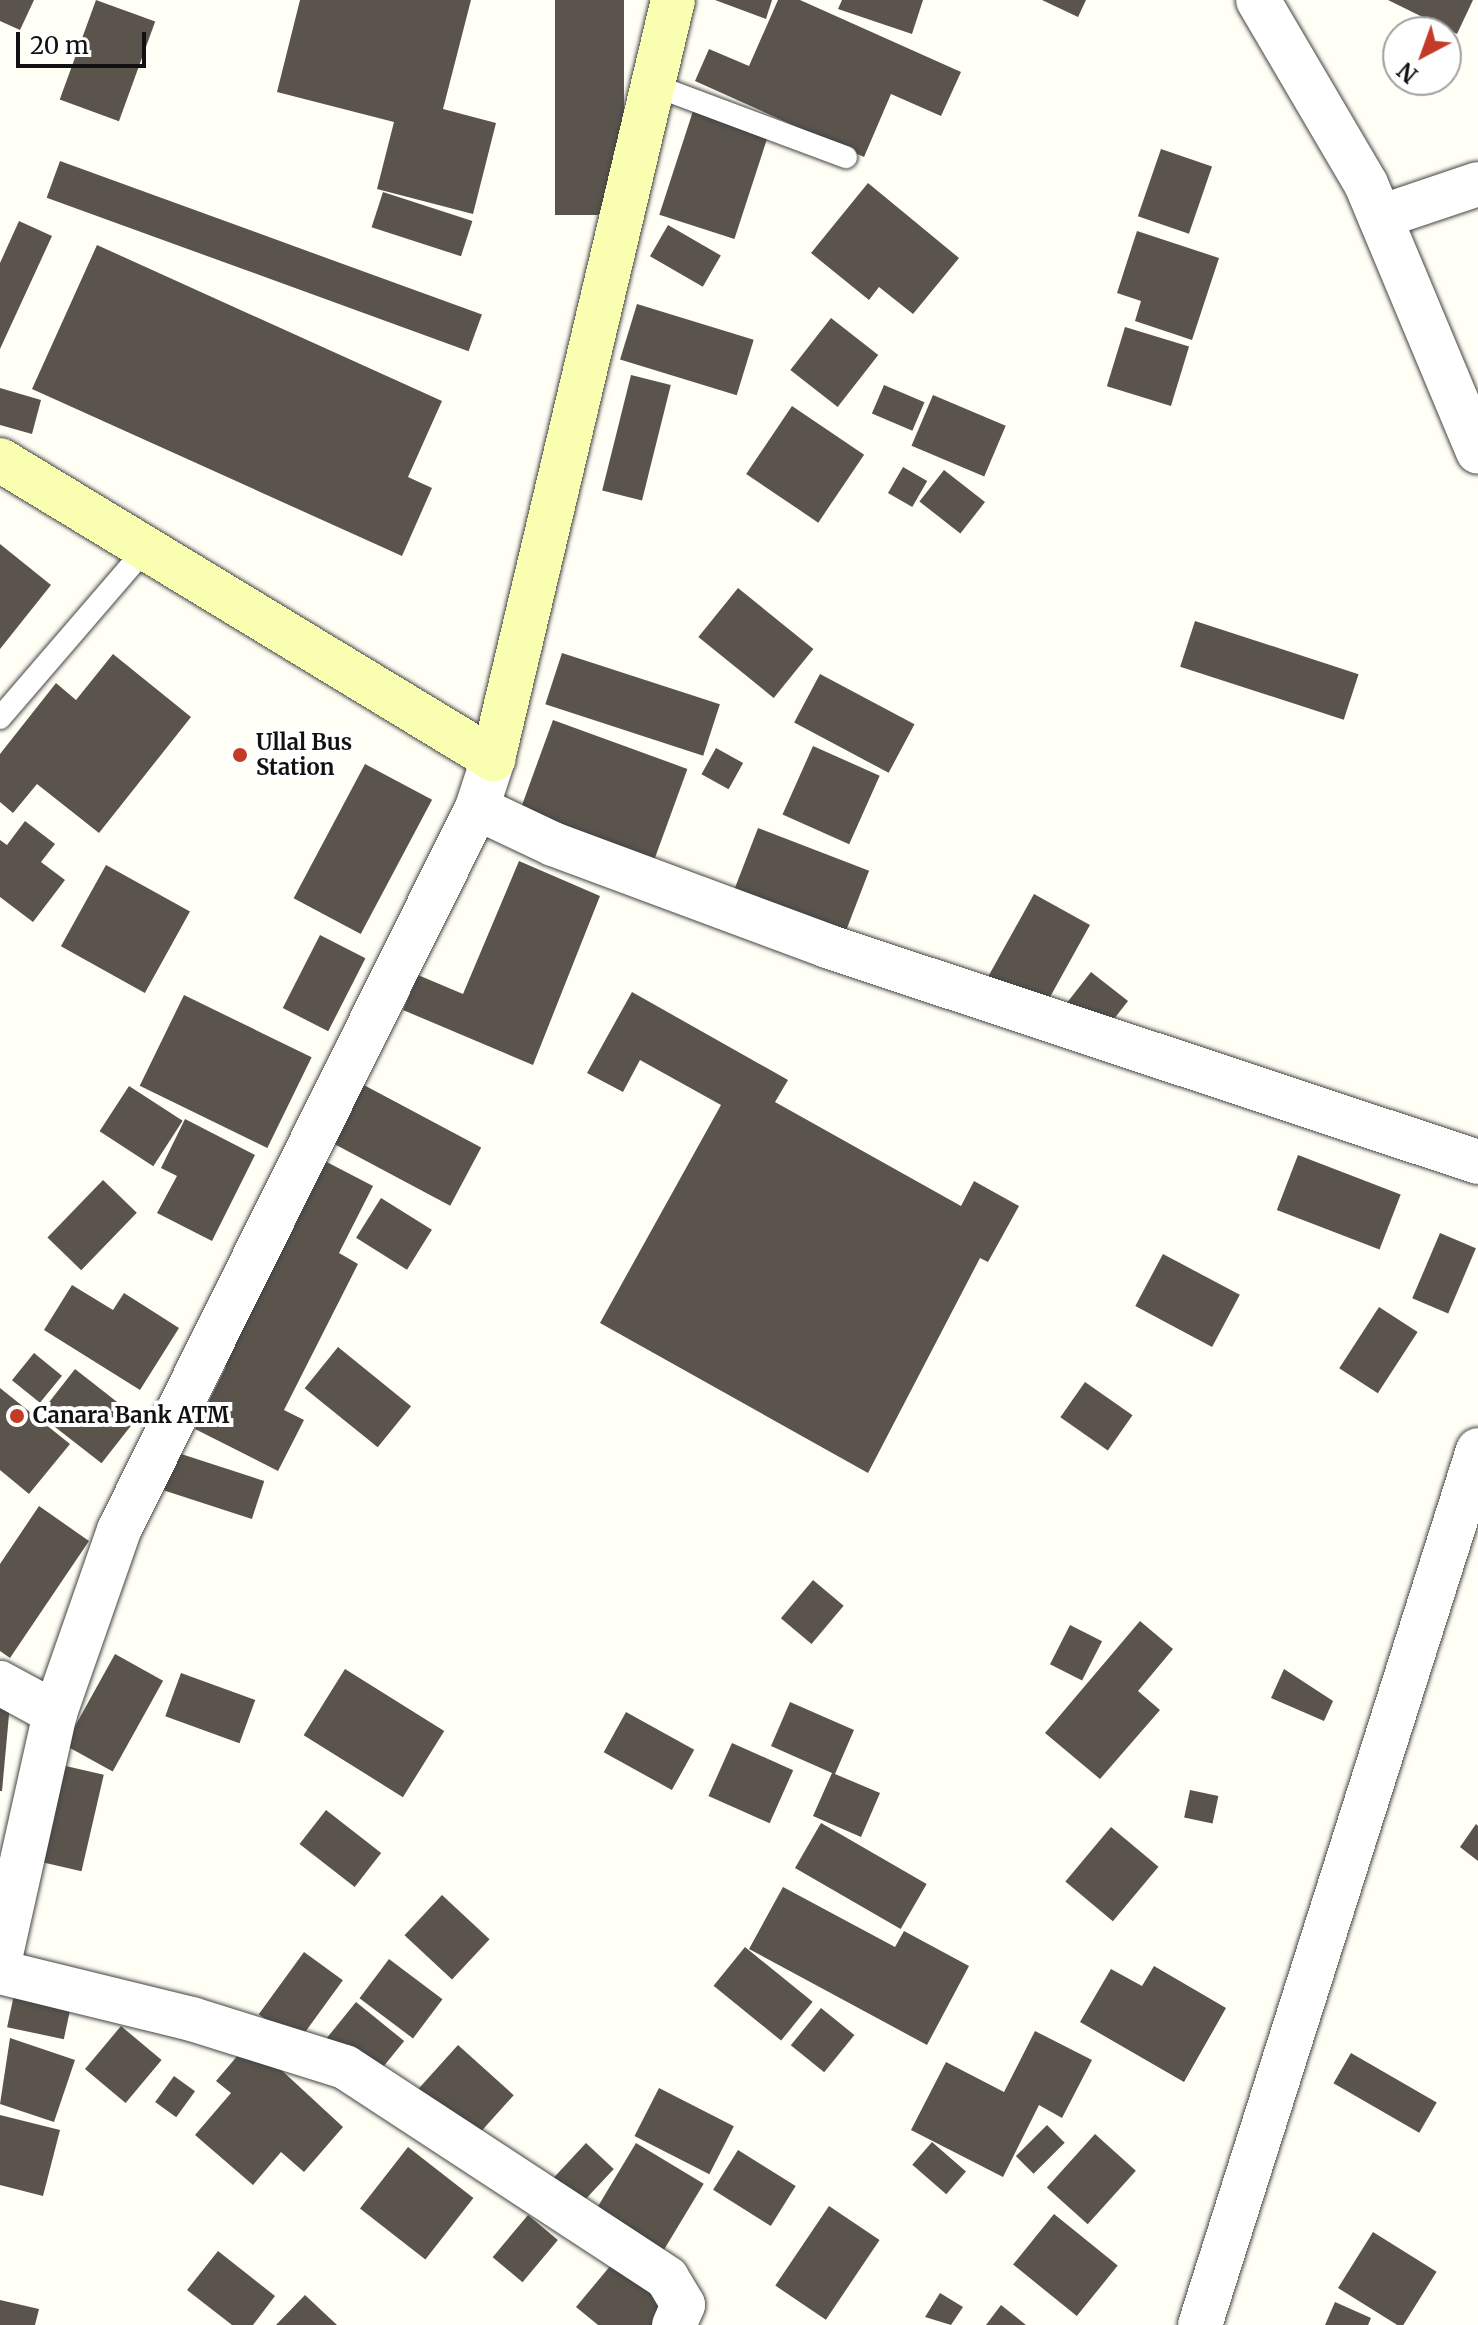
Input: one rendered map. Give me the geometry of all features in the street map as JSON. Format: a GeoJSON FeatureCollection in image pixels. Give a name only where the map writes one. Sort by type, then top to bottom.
{"type":"FeatureCollection","features":[{"type":"Feature","properties":{"kind":"street"},"geometry":{"type":"LineString","coordinates":[[0,1959],[55,1713],[119,1530],[477,808],[493,759],[673,0]]}},
{"type":"Feature","properties":{"kind":"street"},"geometry":{"type":"LineString","coordinates":[[1258,0],[1380,217],[1478,452]]}},
{"type":"Feature","properties":{"kind":"street"},"geometry":{"type":"LineString","coordinates":[[1380,217],[1478,184]]}},
{"type":"Feature","properties":{"kind":"street"},"geometry":{"type":"LineString","coordinates":[[0,460],[493,759]]}},
{"type":"Feature","properties":{"kind":"street"},"geometry":{"type":"LineString","coordinates":[[477,808],[553,844],[827,946],[1478,1162]]}},
{"type":"Feature","properties":{"kind":"street"},"geometry":{"type":"LineString","coordinates":[[1200,2325],[1478,1450]]}},
{"type":"Feature","properties":{"kind":"street"},"geometry":{"type":"LineString","coordinates":[[0,1683],[55,1713]]}},
{"type":"Feature","properties":{"kind":"street"},"geometry":{"type":"LineString","coordinates":[[0,1972],[192,2019],[345,2067],[667,2278],[683,2305],[674,2325]]}},
{"type":"Feature","properties":{"kind":"lane"},"geometry":{"type":"LineString","coordinates":[[653,85],[846,157]]}},
{"type":"Feature","properties":{"kind":"lane"},"geometry":{"type":"LineString","coordinates":[[0,718],[146,548]]}},
{"type":"Feature","properties":{"kind":"building"},"geometry":{"type":"Polygon","coordinates":[[[0,0],[34,0],[20,30],[0,21],[0,0]]]}},
{"type":"Feature","properties":{"kind":"building"},"geometry":{"type":"Polygon","coordinates":[[[96,0],[155,22],[119,121],[60,100],[96,0]]]}},
{"type":"Feature","properties":{"kind":"building"},"geometry":{"type":"Polygon","coordinates":[[[300,0],[471,0],[443,109],[496,123],[473,214],[377,189],[394,122],[277,92],[300,0]]]}},
{"type":"Feature","properties":{"kind":"building"},"geometry":{"type":"Polygon","coordinates":[[[555,0],[624,0],[624,215],[555,215],[555,0]]]}},
{"type":"Feature","properties":{"kind":"building"},"geometry":{"type":"Polygon","coordinates":[[[715,0],[772,0],[766,19],[715,0]]]}},
{"type":"Feature","properties":{"kind":"building"},"geometry":{"type":"Polygon","coordinates":[[[778,0],[800,0],[961,72],[941,116],[891,94],[864,157],[695,81],[709,49],[749,66],[778,0]]]}},
{"type":"Feature","properties":{"kind":"building"},"geometry":{"type":"Polygon","coordinates":[[[842,0],[923,0],[912,34],[838,9],[842,0]]]}},
{"type":"Feature","properties":{"kind":"building"},"geometry":{"type":"Polygon","coordinates":[[[1042,0],[1086,0],[1078,17],[1042,0]]]}},
{"type":"Feature","properties":{"kind":"building"},"geometry":{"type":"Polygon","coordinates":[[[1388,0],[1473,0],[1462,23],[1462,16],[1420,16],[1388,0]]]}},
{"type":"Feature","properties":{"kind":"building"},"geometry":{"type":"Polygon","coordinates":[[[693,111],[768,135],[734,239],[659,215],[693,111]]]}},
{"type":"Feature","properties":{"kind":"building"},"geometry":{"type":"Polygon","coordinates":[[[1161,149],[1212,167],[1189,234],[1138,216],[1161,149]]]}},
{"type":"Feature","properties":{"kind":"building"},"geometry":{"type":"Polygon","coordinates":[[[60,161],[482,315],[469,351],[47,198],[60,161]]]}},
{"type":"Feature","properties":{"kind":"building"},"geometry":{"type":"Polygon","coordinates":[[[868,183],[959,258],[913,314],[879,287],[869,300],[811,253],[868,183]]]}},
{"type":"Feature","properties":{"kind":"building"},"geometry":{"type":"Polygon","coordinates":[[[383,192],[472,221],[461,256],[372,227],[383,192]]]}},
{"type":"Feature","properties":{"kind":"building"},"geometry":{"type":"Polygon","coordinates":[[[19,221],[52,236],[0,349],[0,263],[19,221]]]}},
{"type":"Feature","properties":{"kind":"building"},"geometry":{"type":"Polygon","coordinates":[[[668,225],[721,256],[703,287],[650,256],[668,225]]]}},
{"type":"Feature","properties":{"kind":"building"},"geometry":{"type":"Polygon","coordinates":[[[1137,231],[1219,258],[1192,340],[1135,321],[1141,301],[1117,293],[1137,231]]]}},
{"type":"Feature","properties":{"kind":"building"},"geometry":{"type":"Polygon","coordinates":[[[97,245],[442,401],[408,477],[432,488],[402,556],[32,389],[97,245]]]}},
{"type":"Feature","properties":{"kind":"building"},"geometry":{"type":"Polygon","coordinates":[[[637,304],[754,340],[737,395],[620,359],[637,304]]]}},
{"type":"Feature","properties":{"kind":"building"},"geometry":{"type":"Polygon","coordinates":[[[831,318],[878,355],[838,407],[790,370],[831,318]]]}},
{"type":"Feature","properties":{"kind":"building"},"geometry":{"type":"Polygon","coordinates":[[[1125,327],[1189,347],[1171,406],[1107,386],[1125,327]]]}},
{"type":"Feature","properties":{"kind":"building"},"geometry":{"type":"Polygon","coordinates":[[[631,375],[671,385],[642,500],[602,490],[631,375]]]}},
{"type":"Feature","properties":{"kind":"building"},"geometry":{"type":"Polygon","coordinates":[[[884,385],[925,402],[912,431],[872,414],[884,385]]]}},
{"type":"Feature","properties":{"kind":"building"},"geometry":{"type":"Polygon","coordinates":[[[0,388],[41,400],[32,434],[0,425],[0,388]]]}},
{"type":"Feature","properties":{"kind":"building"},"geometry":{"type":"Polygon","coordinates":[[[933,395],[1006,426],[984,476],[912,446],[933,395]]]}},
{"type":"Feature","properties":{"kind":"building"},"geometry":{"type":"Polygon","coordinates":[[[792,406],[864,455],[818,523],[746,474],[792,406]]]}},
{"type":"Feature","properties":{"kind":"building"},"geometry":{"type":"Polygon","coordinates":[[[903,467],[927,481],[912,507],[888,493],[903,467]]]}},
{"type":"Feature","properties":{"kind":"building"},"geometry":{"type":"Polygon","coordinates":[[[944,470],[985,502],[960,534],[919,502],[944,470]]]}},
{"type":"Feature","properties":{"kind":"building"},"geometry":{"type":"Polygon","coordinates":[[[0,544],[51,585],[0,649],[0,544]]]}},
{"type":"Feature","properties":{"kind":"building"},"geometry":{"type":"Polygon","coordinates":[[[738,588],[813,649],[774,698],[698,637],[738,588]]]}},
{"type":"Feature","properties":{"kind":"building"},"geometry":{"type":"Polygon","coordinates":[[[1195,621],[1359,674],[1344,720],[1180,667],[1195,621]]]}},
{"type":"Feature","properties":{"kind":"building"},"geometry":{"type":"Polygon","coordinates":[[[562,653],[720,704],[703,756],[545,704],[562,653]]]}},
{"type":"Feature","properties":{"kind":"building"},"geometry":{"type":"Polygon","coordinates":[[[113,654],[191,717],[99,833],[37,784],[13,813],[0,802],[0,754],[56,683],[76,700],[113,654]]]}},
{"type":"Feature","properties":{"kind":"building"},"geometry":{"type":"Polygon","coordinates":[[[820,674],[914,724],[889,773],[794,723],[820,674]]]}},
{"type":"Feature","properties":{"kind":"building"},"geometry":{"type":"Polygon","coordinates":[[[553,720],[687,769],[655,859],[520,810],[553,720]]]}},
{"type":"Feature","properties":{"kind":"building"},"geometry":{"type":"Polygon","coordinates":[[[813,746],[880,776],[849,844],[782,815],[813,746]]]}},
{"type":"Feature","properties":{"kind":"building"},"geometry":{"type":"Polygon","coordinates":[[[716,748],[743,763],[729,789],[701,774],[716,748]]]}},
{"type":"Feature","properties":{"kind":"building"},"geometry":{"type":"Polygon","coordinates":[[[365,764],[432,800],[361,934],[294,898],[365,764]]]}},
{"type":"Feature","properties":{"kind":"building"},"geometry":{"type":"Polygon","coordinates":[[[25,821],[55,844],[41,862],[65,880],[33,922],[0,897],[0,840],[7,845],[25,821]]]}},
{"type":"Feature","properties":{"kind":"building"},"geometry":{"type":"Polygon","coordinates":[[[758,828],[869,871],[845,932],[734,890],[758,828]]]}},
{"type":"Feature","properties":{"kind":"building"},"geometry":{"type":"Polygon","coordinates":[[[519,861],[600,896],[533,1065],[403,1010],[418,975],[463,994],[519,861]]]}},
{"type":"Feature","properties":{"kind":"building"},"geometry":{"type":"Polygon","coordinates":[[[106,865],[190,912],[145,993],[61,946],[106,865]]]}},
{"type":"Feature","properties":{"kind":"building"},"geometry":{"type":"Polygon","coordinates":[[[1034,894],[1090,925],[1043,1010],[987,979],[1034,894]]]}},
{"type":"Feature","properties":{"kind":"building"},"geometry":{"type":"Polygon","coordinates":[[[320,935],[365,958],[328,1031],[283,1008],[320,935]]]}},
{"type":"Feature","properties":{"kind":"building"},"geometry":{"type":"Polygon","coordinates":[[[1091,972],[1128,1001],[1103,1033],[1066,1004],[1091,972]]]}},
{"type":"Feature","properties":{"kind":"building"},"geometry":{"type":"Polygon","coordinates":[[[632,992],[788,1080],[775,1102],[961,1206],[974,1181],[1019,1206],[988,1262],[980,1258],[868,1473],[600,1323],[721,1105],[640,1060],[623,1092],[587,1073],[632,992]]]}},
{"type":"Feature","properties":{"kind":"building"},"geometry":{"type":"Polygon","coordinates":[[[184,995],[312,1057],[267,1148],[140,1086],[184,995]]]}},
{"type":"Feature","properties":{"kind":"building"},"geometry":{"type":"Polygon","coordinates":[[[362,1084],[481,1147],[450,1206],[331,1142],[362,1084]]]}},
{"type":"Feature","properties":{"kind":"building"},"geometry":{"type":"Polygon","coordinates":[[[129,1086],[183,1121],[153,1166],[100,1131],[129,1086]]]}},
{"type":"Feature","properties":{"kind":"building"},"geometry":{"type":"Polygon","coordinates":[[[185,1119],[255,1155],[212,1241],[157,1213],[177,1176],[161,1168],[185,1119]]]}},
{"type":"Feature","properties":{"kind":"building"},"geometry":{"type":"Polygon","coordinates":[[[1298,1155],[1401,1194],[1380,1250],[1277,1210],[1298,1155]]]}},
{"type":"Feature","properties":{"kind":"building"},"geometry":{"type":"Polygon","coordinates":[[[319,1158],[373,1186],[339,1253],[358,1264],[284,1410],[304,1420],[278,1471],[195,1429],[226,1367],[215,1360],[319,1158]]]}},
{"type":"Feature","properties":{"kind":"building"},"geometry":{"type":"Polygon","coordinates":[[[103,1180],[137,1213],[81,1270],[47,1238],[103,1180]]]}},
{"type":"Feature","properties":{"kind":"building"},"geometry":{"type":"Polygon","coordinates":[[[381,1198],[432,1230],[407,1270],[356,1238],[381,1198]]]}},
{"type":"Feature","properties":{"kind":"building"},"geometry":{"type":"Polygon","coordinates":[[[1440,1233],[1476,1248],[1448,1314],[1412,1298],[1440,1233]]]}},
{"type":"Feature","properties":{"kind":"building"},"geometry":{"type":"Polygon","coordinates":[[[1163,1254],[1240,1295],[1212,1347],[1135,1306],[1163,1254]]]}},
{"type":"Feature","properties":{"kind":"building"},"geometry":{"type":"Polygon","coordinates":[[[72,1285],[113,1310],[124,1293],[179,1328],[140,1390],[44,1330],[72,1285]]]}},
{"type":"Feature","properties":{"kind":"building"},"geometry":{"type":"Polygon","coordinates":[[[1379,1307],[1418,1332],[1378,1393],[1339,1368],[1379,1307]]]}},
{"type":"Feature","properties":{"kind":"building"},"geometry":{"type":"Polygon","coordinates":[[[338,1347],[411,1406],[378,1447],[305,1388],[338,1347]]]}},
{"type":"Feature","properties":{"kind":"building"},"geometry":{"type":"Polygon","coordinates":[[[34,1353],[62,1376],[40,1403],[12,1380],[34,1353]]]}},
{"type":"Feature","properties":{"kind":"building"},"geometry":{"type":"Polygon","coordinates":[[[75,1369],[137,1418],[102,1463],[39,1415],[75,1369]]]}},
{"type":"Feature","properties":{"kind":"building"},"geometry":{"type":"Polygon","coordinates":[[[1085,1382],[1133,1415],[1108,1450],[1060,1417],[1085,1382]]]}},
{"type":"Feature","properties":{"kind":"building","name":"Canara Bank ATM"},"geometry":{"type":"Polygon","coordinates":[[[0,1388],[70,1444],[29,1494],[0,1470],[0,1388]]]}},
{"type":"Feature","properties":{"kind":"building"},"geometry":{"type":"Polygon","coordinates":[[[172,1451],[264,1481],[252,1519],[160,1489],[172,1451]]]}},
{"type":"Feature","properties":{"kind":"building"},"geometry":{"type":"Polygon","coordinates":[[[39,1506],[89,1541],[10,1658],[0,1651],[0,1564],[39,1506]]]}},
{"type":"Feature","properties":{"kind":"building"},"geometry":{"type":"Polygon","coordinates":[[[813,1580],[844,1606],[812,1644],[781,1618],[813,1580]]]}},
{"type":"Feature","properties":{"kind":"building"},"geometry":{"type":"Polygon","coordinates":[[[1140,1621],[1173,1649],[1138,1691],[1160,1710],[1100,1779],[1045,1733],[1140,1621]]]}},
{"type":"Feature","properties":{"kind":"building"},"geometry":{"type":"Polygon","coordinates":[[[1070,1625],[1102,1641],[1082,1681],[1050,1664],[1070,1625]]]}},
{"type":"Feature","properties":{"kind":"building"},"geometry":{"type":"Polygon","coordinates":[[[115,1654],[163,1681],[113,1772],[65,1745],[115,1654]]]}},
{"type":"Feature","properties":{"kind":"building"},"geometry":{"type":"Polygon","coordinates":[[[345,1669],[444,1731],[403,1797],[304,1735],[345,1669]]]}},
{"type":"Feature","properties":{"kind":"building"},"geometry":{"type":"Polygon","coordinates":[[[1284,1669],[1333,1701],[1324,1721],[1271,1698],[1284,1669]]]}},
{"type":"Feature","properties":{"kind":"building"},"geometry":{"type":"Polygon","coordinates":[[[181,1673],[255,1700],[240,1743],[165,1716],[181,1673]]]}},
{"type":"Feature","properties":{"kind":"building"},"geometry":{"type":"Polygon","coordinates":[[[0,1692],[11,1693],[2,1791],[0,1791],[0,1692]]]}},
{"type":"Feature","properties":{"kind":"building"},"geometry":{"type":"Polygon","coordinates":[[[790,1702],[854,1730],[835,1774],[880,1793],[861,1837],[813,1816],[832,1773],[771,1746],[790,1702]]]}},
{"type":"Feature","properties":{"kind":"building"},"geometry":{"type":"Polygon","coordinates":[[[626,1712],[694,1750],[672,1790],[604,1752],[626,1712]]]}},
{"type":"Feature","properties":{"kind":"building"},"geometry":{"type":"Polygon","coordinates":[[[732,1743],[793,1770],[770,1823],[708,1796],[732,1743]]]}},
{"type":"Feature","properties":{"kind":"building"},"geometry":{"type":"Polygon","coordinates":[[[57,1764],[104,1775],[81,1871],[35,1860],[57,1764]]]}},
{"type":"Feature","properties":{"kind":"building"},"geometry":{"type":"Polygon","coordinates":[[[1190,1790],[1218,1796],[1213,1823],[1184,1817],[1190,1790]]]}},
{"type":"Feature","properties":{"kind":"building"},"geometry":{"type":"Polygon","coordinates":[[[326,1810],[381,1853],[355,1887],[300,1844],[326,1810]]]}},
{"type":"Feature","properties":{"kind":"building"},"geometry":{"type":"Polygon","coordinates":[[[821,1823],[927,1884],[901,1929],[795,1868],[821,1823]]]}},
{"type":"Feature","properties":{"kind":"building"},"geometry":{"type":"Polygon","coordinates":[[[1476,1824],[1478,1826],[1478,1861],[1460,1847],[1476,1824]]]}},
{"type":"Feature","properties":{"kind":"building"},"geometry":{"type":"Polygon","coordinates":[[[1111,1827],[1158,1867],[1113,1921],[1065,1881],[1111,1827]]]}},
{"type":"Feature","properties":{"kind":"building"},"geometry":{"type":"Polygon","coordinates":[[[783,1887],[895,1947],[904,1931],[969,1966],[927,2045],[749,1949],[783,1887]]]}},
{"type":"Feature","properties":{"kind":"building"},"geometry":{"type":"Polygon","coordinates":[[[442,1895],[490,1939],[452,1980],[404,1935],[442,1895]]]}},
{"type":"Feature","properties":{"kind":"building"},"geometry":{"type":"Polygon","coordinates":[[[745,1947],[813,2002],[781,2041],[714,1986],[745,1947]]]}},
{"type":"Feature","properties":{"kind":"building"},"geometry":{"type":"Polygon","coordinates":[[[304,1952],[343,1980],[298,2043],[259,2014],[304,1952]]]}},
{"type":"Feature","properties":{"kind":"building"},"geometry":{"type":"Polygon","coordinates":[[[389,1959],[443,1999],[413,2038],[360,1998],[389,1959]]]}},
{"type":"Feature","properties":{"kind":"building"},"geometry":{"type":"Polygon","coordinates":[[[1154,1966],[1226,2008],[1184,2082],[1080,2022],[1111,1969],[1142,1986],[1154,1966]]]}},
{"type":"Feature","properties":{"kind":"building"},"geometry":{"type":"Polygon","coordinates":[[[15,1990],[72,2002],[64,2039],[7,2027],[15,1990]]]}},
{"type":"Feature","properties":{"kind":"building"},"geometry":{"type":"Polygon","coordinates":[[[356,2002],[404,2041],[373,2079],[325,2040],[356,2002]]]}},
{"type":"Feature","properties":{"kind":"building"},"geometry":{"type":"Polygon","coordinates":[[[821,2008],[854,2035],[824,2072],[791,2045],[821,2008]]]}},
{"type":"Feature","properties":{"kind":"building"},"geometry":{"type":"Polygon","coordinates":[[[121,2026],[162,2060],[126,2103],[85,2069],[121,2026]]]}},
{"type":"Feature","properties":{"kind":"building"},"geometry":{"type":"Polygon","coordinates":[[[1035,2031],[1092,2060],[1062,2118],[1039,2105],[1003,2177],[911,2130],[946,2062],[1004,2092],[1035,2031]]]}},
{"type":"Feature","properties":{"kind":"building"},"geometry":{"type":"Polygon","coordinates":[[[10,2038],[75,2060],[54,2122],[0,2104],[10,2038]]]}},
{"type":"Feature","properties":{"kind":"building"},"geometry":{"type":"Polygon","coordinates":[[[250,2041],[343,2127],[304,2172],[281,2152],[253,2185],[195,2135],[231,2093],[216,2081],[250,2041]]]}},
{"type":"Feature","properties":{"kind":"building"},"geometry":{"type":"Polygon","coordinates":[[[458,2045],[514,2095],[472,2141],[417,2091],[458,2045]]]}},
{"type":"Feature","properties":{"kind":"building"},"geometry":{"type":"Polygon","coordinates":[[[1351,2053],[1437,2102],[1419,2133],[1334,2083],[1351,2053]]]}},
{"type":"Feature","properties":{"kind":"building"},"geometry":{"type":"Polygon","coordinates":[[[174,2076],[195,2091],[176,2117],[155,2102],[174,2076]]]}},
{"type":"Feature","properties":{"kind":"building"},"geometry":{"type":"Polygon","coordinates":[[[659,2088],[734,2126],[709,2174],[634,2136],[659,2088]]]}},
{"type":"Feature","properties":{"kind":"building"},"geometry":{"type":"Polygon","coordinates":[[[0,2115],[60,2130],[43,2196],[0,2185],[0,2115]]]}},
{"type":"Feature","properties":{"kind":"building"},"geometry":{"type":"Polygon","coordinates":[[[1047,2125],[1065,2143],[1034,2174],[1016,2156],[1047,2125]]]}},
{"type":"Feature","properties":{"kind":"building"},"geometry":{"type":"Polygon","coordinates":[[[1095,2134],[1136,2171],[1088,2224],[1047,2188],[1095,2134]]]}},
{"type":"Feature","properties":{"kind":"building"},"geometry":{"type":"Polygon","coordinates":[[[932,2142],[966,2172],[946,2194],[912,2165],[932,2142]]]}},
{"type":"Feature","properties":{"kind":"building"},"geometry":{"type":"Polygon","coordinates":[[[586,2143],[614,2169],[573,2213],[545,2187],[586,2143]]]}},
{"type":"Feature","properties":{"kind":"building"},"geometry":{"type":"Polygon","coordinates":[[[636,2143],[704,2184],[662,2253],[594,2212],[636,2143]]]}},
{"type":"Feature","properties":{"kind":"building"},"geometry":{"type":"Polygon","coordinates":[[[408,2147],[473,2198],[425,2260],[360,2208],[408,2147]]]}},
{"type":"Feature","properties":{"kind":"building"},"geometry":{"type":"Polygon","coordinates":[[[738,2150],[796,2186],[771,2226],[713,2190],[738,2150]]]}},
{"type":"Feature","properties":{"kind":"building"},"geometry":{"type":"Polygon","coordinates":[[[829,2206],[880,2240],[826,2320],[775,2286],[829,2206]]]}},
{"type":"Feature","properties":{"kind":"building"},"geometry":{"type":"Polygon","coordinates":[[[1054,2214],[1118,2266],[1077,2316],[1013,2265],[1054,2214]]]}},
{"type":"Feature","properties":{"kind":"building"},"geometry":{"type":"Polygon","coordinates":[[[528,2215],[558,2240],[523,2282],[493,2257],[528,2215]]]}},
{"type":"Feature","properties":{"kind":"building"},"geometry":{"type":"Polygon","coordinates":[[[1373,2232],[1437,2272],[1403,2325],[1397,2325],[1338,2288],[1373,2232]]]}},
{"type":"Feature","properties":{"kind":"building"},"geometry":{"type":"Polygon","coordinates":[[[218,2251],[275,2296],[253,2325],[232,2325],[187,2290],[218,2251]]]}},
{"type":"Feature","properties":{"kind":"building"},"geometry":{"type":"Polygon","coordinates":[[[616,2259],[669,2305],[652,2325],[598,2325],[576,2307],[616,2259]]]}},
{"type":"Feature","properties":{"kind":"building"},"geometry":{"type":"Polygon","coordinates":[[[940,2293],[963,2307],[951,2325],[925,2317],[940,2293]]]}},
{"type":"Feature","properties":{"kind":"building"},"geometry":{"type":"Polygon","coordinates":[[[305,2295],[337,2325],[276,2325],[305,2295]]]}},
{"type":"Feature","properties":{"kind":"building"},"geometry":{"type":"Polygon","coordinates":[[[0,2300],[39,2309],[35,2325],[0,2325],[0,2300]]]}},
{"type":"Feature","properties":{"kind":"building"},"geometry":{"type":"Polygon","coordinates":[[[1335,2302],[1371,2318],[1368,2325],[1325,2325],[1335,2302]]]}},
{"type":"Feature","properties":{"kind":"building"},"geometry":{"type":"Polygon","coordinates":[[[1001,2305],[1026,2325],[986,2325],[1001,2305]]]}},
{"type":"Feature","properties":{"kind":"place","name":"Ullal Bus Station"},"geometry":{"type":"Point","coordinates":[240,755]}},
{"type":"Feature","properties":{"kind":"place","name":"Canara Bank ATM"},"geometry":{"type":"Point","coordinates":[17,1416]}}]}
